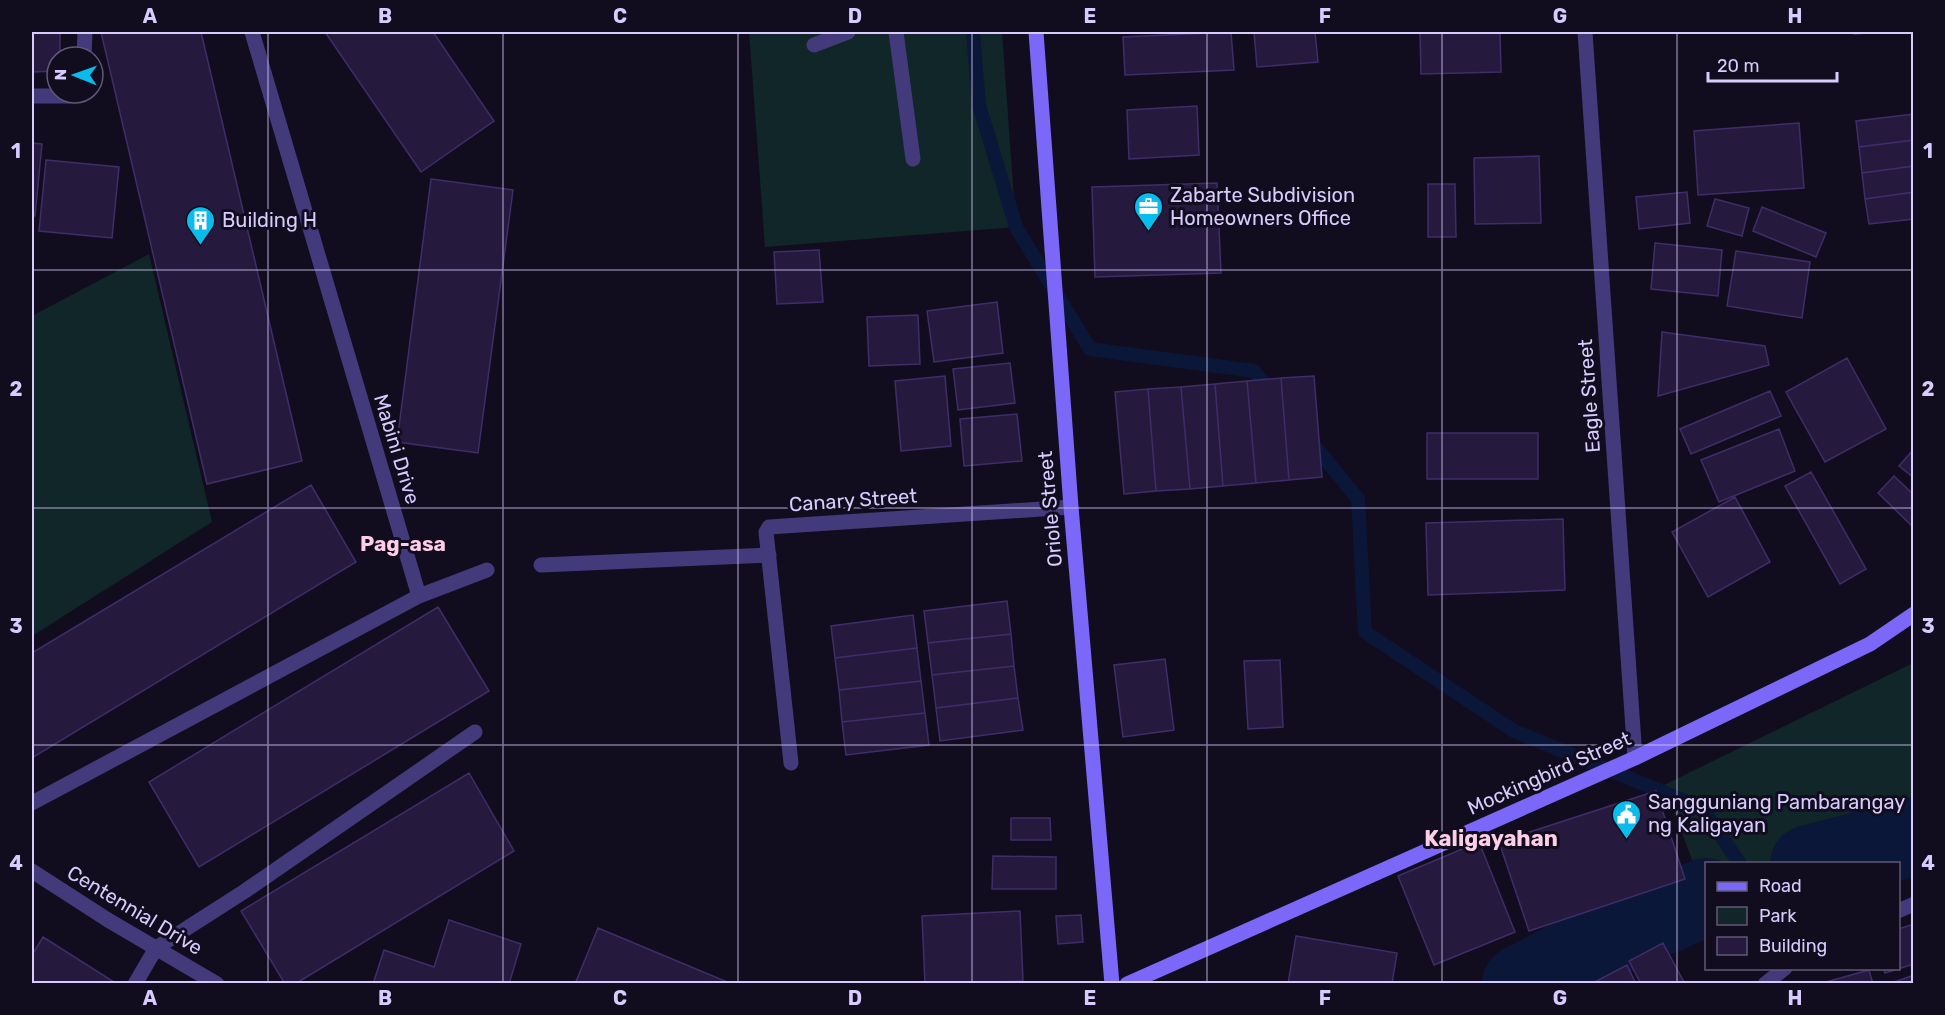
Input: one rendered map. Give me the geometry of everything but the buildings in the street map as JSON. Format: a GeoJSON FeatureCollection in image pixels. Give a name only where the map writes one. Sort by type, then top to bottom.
{"type":"FeatureCollection","features":[{"type":"Feature","properties":{"kind":"street","name":"Mabini Drive"},"geometry":{"type":"LineString","coordinates":[[252,32],[419,596]]}},
{"type":"Feature","properties":{"kind":"street"},"geometry":{"type":"LineString","coordinates":[[814,45],[848,32]]}},
{"type":"Feature","properties":{"kind":"street"},"geometry":{"type":"LineString","coordinates":[[896,32],[913,159]]}},
{"type":"Feature","properties":{"kind":"street","name":"Oriole Street"},"geometry":{"type":"LineString","coordinates":[[1036,32],[1071,507],[1112,984]]}},
{"type":"Feature","properties":{"kind":"street","name":"Eagle Street"},"geometry":{"type":"LineString","coordinates":[[1585,32],[1635,758]]}},
{"type":"Feature","properties":{"kind":"street","name":"Canary Street"},"geometry":{"type":"LineString","coordinates":[[791,763],[766,532],[772,526],[1071,507]]}},
{"type":"Feature","properties":{"kind":"street"},"geometry":{"type":"LineString","coordinates":[[541,565],[769,555]]}},
{"type":"Feature","properties":{"kind":"street"},"geometry":{"type":"LineString","coordinates":[[32,804],[419,596],[487,570]]}},
{"type":"Feature","properties":{"kind":"street","name":"Mockingbird Street"},"geometry":{"type":"LineString","coordinates":[[1127,984],[1635,758],[1870,644],[1914,614]]}},
{"type":"Feature","properties":{"kind":"street"},"geometry":{"type":"LineString","coordinates":[[135,984],[156,948],[245,891],[475,732]]}},
{"type":"Feature","properties":{"kind":"street","name":"Centennial Drive"},"geometry":{"type":"LineString","coordinates":[[33,875],[217,984]]}},
{"type":"Feature","properties":{"kind":"street"},"geometry":{"type":"LineString","coordinates":[[1900,911],[1914,904]]}},
{"type":"Feature","properties":{"kind":"street"},"geometry":{"type":"LineString","coordinates":[[1765,984],[1784,970]]}},
{"type":"Feature","properties":{"kind":"green space"},"geometry":{"type":"Polygon","coordinates":[[[749,32],[1002,32],[1016,227],[765,247],[749,32]]]}},
{"type":"Feature","properties":{"kind":"green space"},"geometry":{"type":"Polygon","coordinates":[[[149,254],[212,522],[32,636],[32,316],[149,254]]]}},
{"type":"Feature","properties":{"kind":"green space"},"geometry":{"type":"Polygon","coordinates":[[[1913,663],[1913,876],[1900,881],[1900,862],[1705,862],[1705,894],[1664,785],[1913,663]]]}},
{"type":"Feature","properties":{"kind":"waterway"},"geometry":{"type":"LineString","coordinates":[[973,32],[979,105],[1016,227],[1090,349],[1254,371],[1272,394]]}},
{"type":"Feature","properties":{"kind":"waterway"},"geometry":{"type":"LineString","coordinates":[[1309,439],[1358,499],[1365,632],[1514,731],[1702,808],[1739,862]]}},
{"type":"Feature","properties":{"kind":"waterway"},"geometry":{"type":"LineString","coordinates":[[1817,862],[1914,837]]}},
{"type":"Feature","properties":{"kind":"waterway"},"geometry":{"type":"LineString","coordinates":[[1521,984],[1605,940],[1705,897]]}},
{"type":"Feature","properties":{"kind":"place","name":"Zabarte Subdivision Homeowners Office"},"geometry":{"type":"Point","coordinates":[1149,232]}},
{"type":"Feature","properties":{"kind":"place","name":"Building H"},"geometry":{"type":"Point","coordinates":[201,246]}},
{"type":"Feature","properties":{"kind":"place","name":"Sangguniang Pambarangay ng Kaligayan"},"geometry":{"type":"Point","coordinates":[1627,840]}},
{"type":"Feature","properties":{"kind":"district","name":"Pag-asa"},"geometry":{"type":"Point","coordinates":[403,544]}},
{"type":"Feature","properties":{"kind":"district","name":"Kaligayahan"},"geometry":{"type":"Point","coordinates":[1491,838]}}]}
